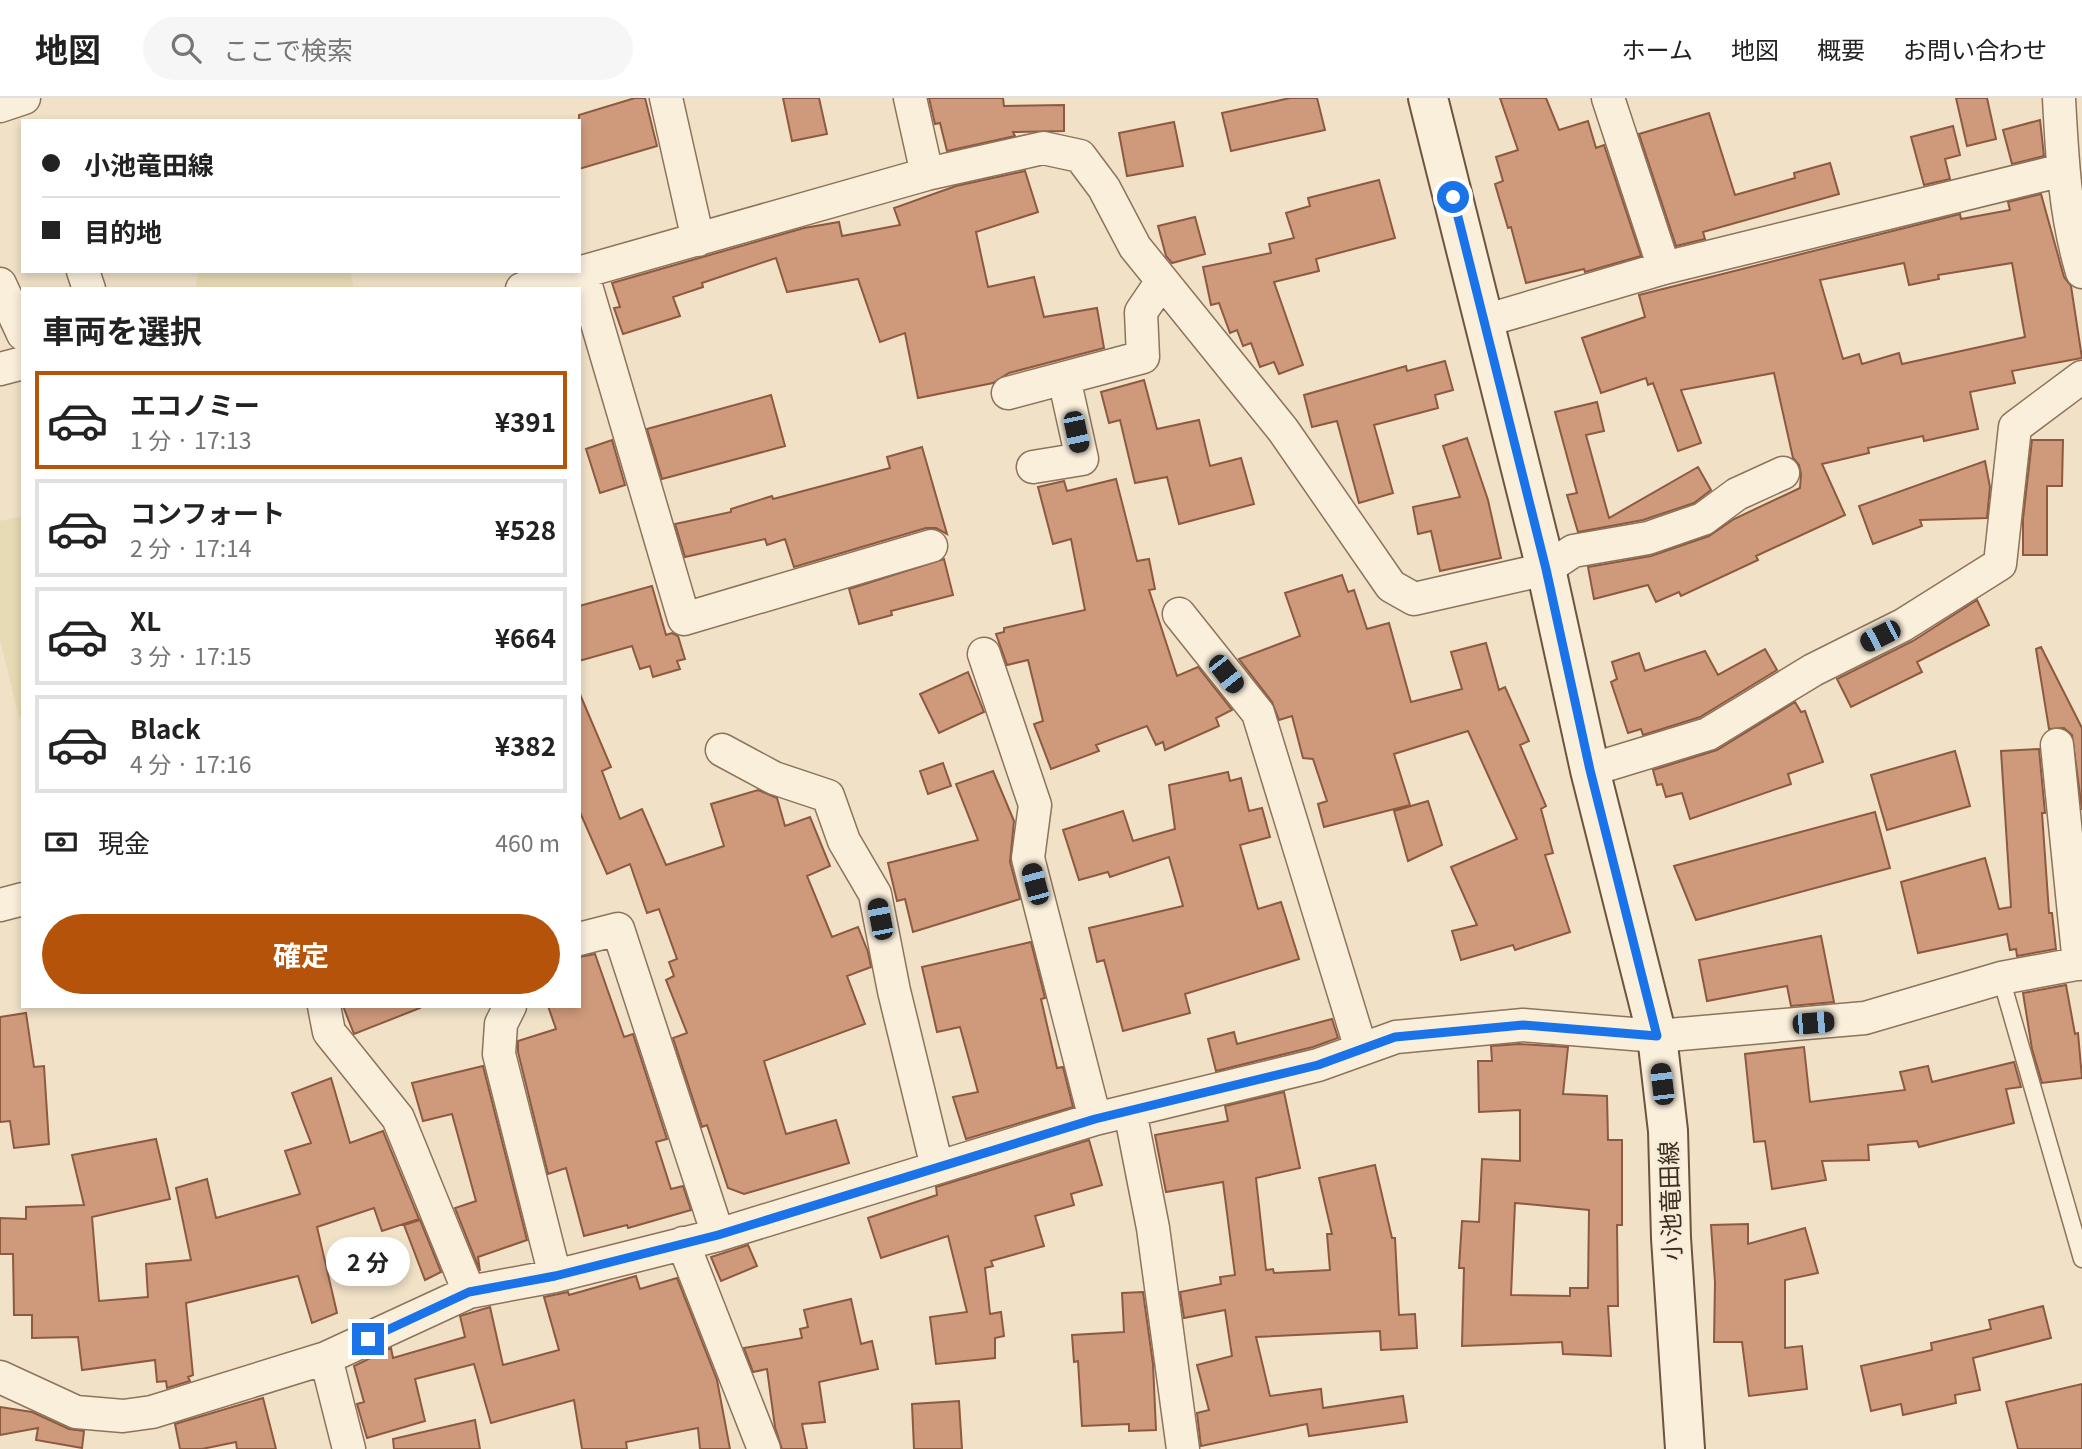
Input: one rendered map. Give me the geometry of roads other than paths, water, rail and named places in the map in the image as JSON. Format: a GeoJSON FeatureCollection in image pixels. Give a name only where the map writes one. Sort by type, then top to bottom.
{"type":"FeatureCollection","features":[{"type":"Feature","properties":{"kind":"main road","name":"小池竜田線"},"geometry":{"type":"LineString","coordinates":[[1428,98],[1546,569],[1590,770],[1657,1036],[1668,1131],[1671,1238],[1685,1449]]}},
{"type":"Feature","properties":{"kind":"street"},"geometry":{"type":"LineString","coordinates":[[0,106],[25,98],[32,119]]}},
{"type":"Feature","properties":{"kind":"street"},"geometry":{"type":"LineString","coordinates":[[666,98],[698,240]]}},
{"type":"Feature","properties":{"kind":"street"},"geometry":{"type":"LineString","coordinates":[[910,98],[927,174]]}},
{"type":"Feature","properties":{"kind":"street"},"geometry":{"type":"LineString","coordinates":[[1608,98],[1664,268]]}},
{"type":"Feature","properties":{"kind":"street"},"geometry":{"type":"LineString","coordinates":[[2059,98],[2063,170],[2071,237],[2082,272]]}},
{"type":"Feature","properties":{"kind":"street"},"geometry":{"type":"LineString","coordinates":[[931,546],[684,619],[582,272],[927,174],[1043,148],[1080,156],[1104,188],[1135,247],[1283,430],[1391,586],[1415,599],[1546,569],[1573,551],[1648,537],[1703,519],[1737,494],[1783,473]]}},
{"type":"Feature","properties":{"kind":"street"},"geometry":{"type":"LineString","coordinates":[[1484,321],[1664,268],[2063,170]]}},
{"type":"Feature","properties":{"kind":"street"},"geometry":{"type":"LineString","coordinates":[[529,287],[578,273]]}},
{"type":"Feature","properties":{"kind":"street"},"geometry":{"type":"LineString","coordinates":[[1007,393],[1143,357],[1141,312],[1162,281]]}},
{"type":"Feature","properties":{"kind":"street"},"geometry":{"type":"LineString","coordinates":[[0,284],[21,330]]}},
{"type":"Feature","properties":{"kind":"street"},"geometry":{"type":"LineString","coordinates":[[0,369],[21,364]]}},
{"type":"Feature","properties":{"kind":"street"},"geometry":{"type":"LineString","coordinates":[[1590,770],[1708,734],[1813,670],[1903,625],[2000,564],[2015,427],[2082,377]]}},
{"type":"Feature","properties":{"kind":"street"},"geometry":{"type":"LineString","coordinates":[[1033,467],[1082,459],[1064,378]]}},
{"type":"Feature","properties":{"kind":"street"},"geometry":{"type":"LineString","coordinates":[[1180,614],[1258,713],[1361,1049]]}},
{"type":"Feature","properties":{"kind":"street"},"geometry":{"type":"LineString","coordinates":[[984,654],[1035,805],[1028,858],[1095,1119]]}},
{"type":"Feature","properties":{"kind":"street"},"geometry":{"type":"LineString","coordinates":[[0,1377],[76,1412],[123,1416],[152,1412],[326,1358],[469,1292],[555,1276],[718,1235],[1095,1119],[1318,1065],[1395,1037],[1523,1025],[1657,1036],[1866,1018],[2001,978],[2080,964],[2057,745]]}},
{"type":"Feature","properties":{"kind":"street"},"geometry":{"type":"LineString","coordinates":[[722,750],[774,778],[828,796],[844,841],[875,894],[894,991],[937,1167]]}},
{"type":"Feature","properties":{"kind":"street"},"geometry":{"type":"LineString","coordinates":[[0,905],[21,900]]}},
{"type":"Feature","properties":{"kind":"street"},"geometry":{"type":"LineString","coordinates":[[581,938],[618,929],[718,1235]]}},
{"type":"Feature","properties":{"kind":"street"},"geometry":{"type":"LineString","coordinates":[[324,1008],[330,1032],[398,1118],[469,1292]]}},
{"type":"Feature","properties":{"kind":"street"},"geometry":{"type":"LineString","coordinates":[[509,1008],[500,1024],[499,1054],[555,1276]]}},
{"type":"Feature","properties":{"kind":"street"},"geometry":{"type":"LineString","coordinates":[[1130,1111],[1153,1228],[1183,1449]]}},
{"type":"Feature","properties":{"kind":"street"},"geometry":{"type":"LineString","coordinates":[[683,1242],[764,1449]]}},
{"type":"Feature","properties":{"kind":"street"},"geometry":{"type":"LineString","coordinates":[[326,1358],[349,1449]]}},
{"type":"Feature","properties":{"kind":"lane"},"geometry":{"type":"LineString","coordinates":[[2001,978],[2082,1259]]}}]}
